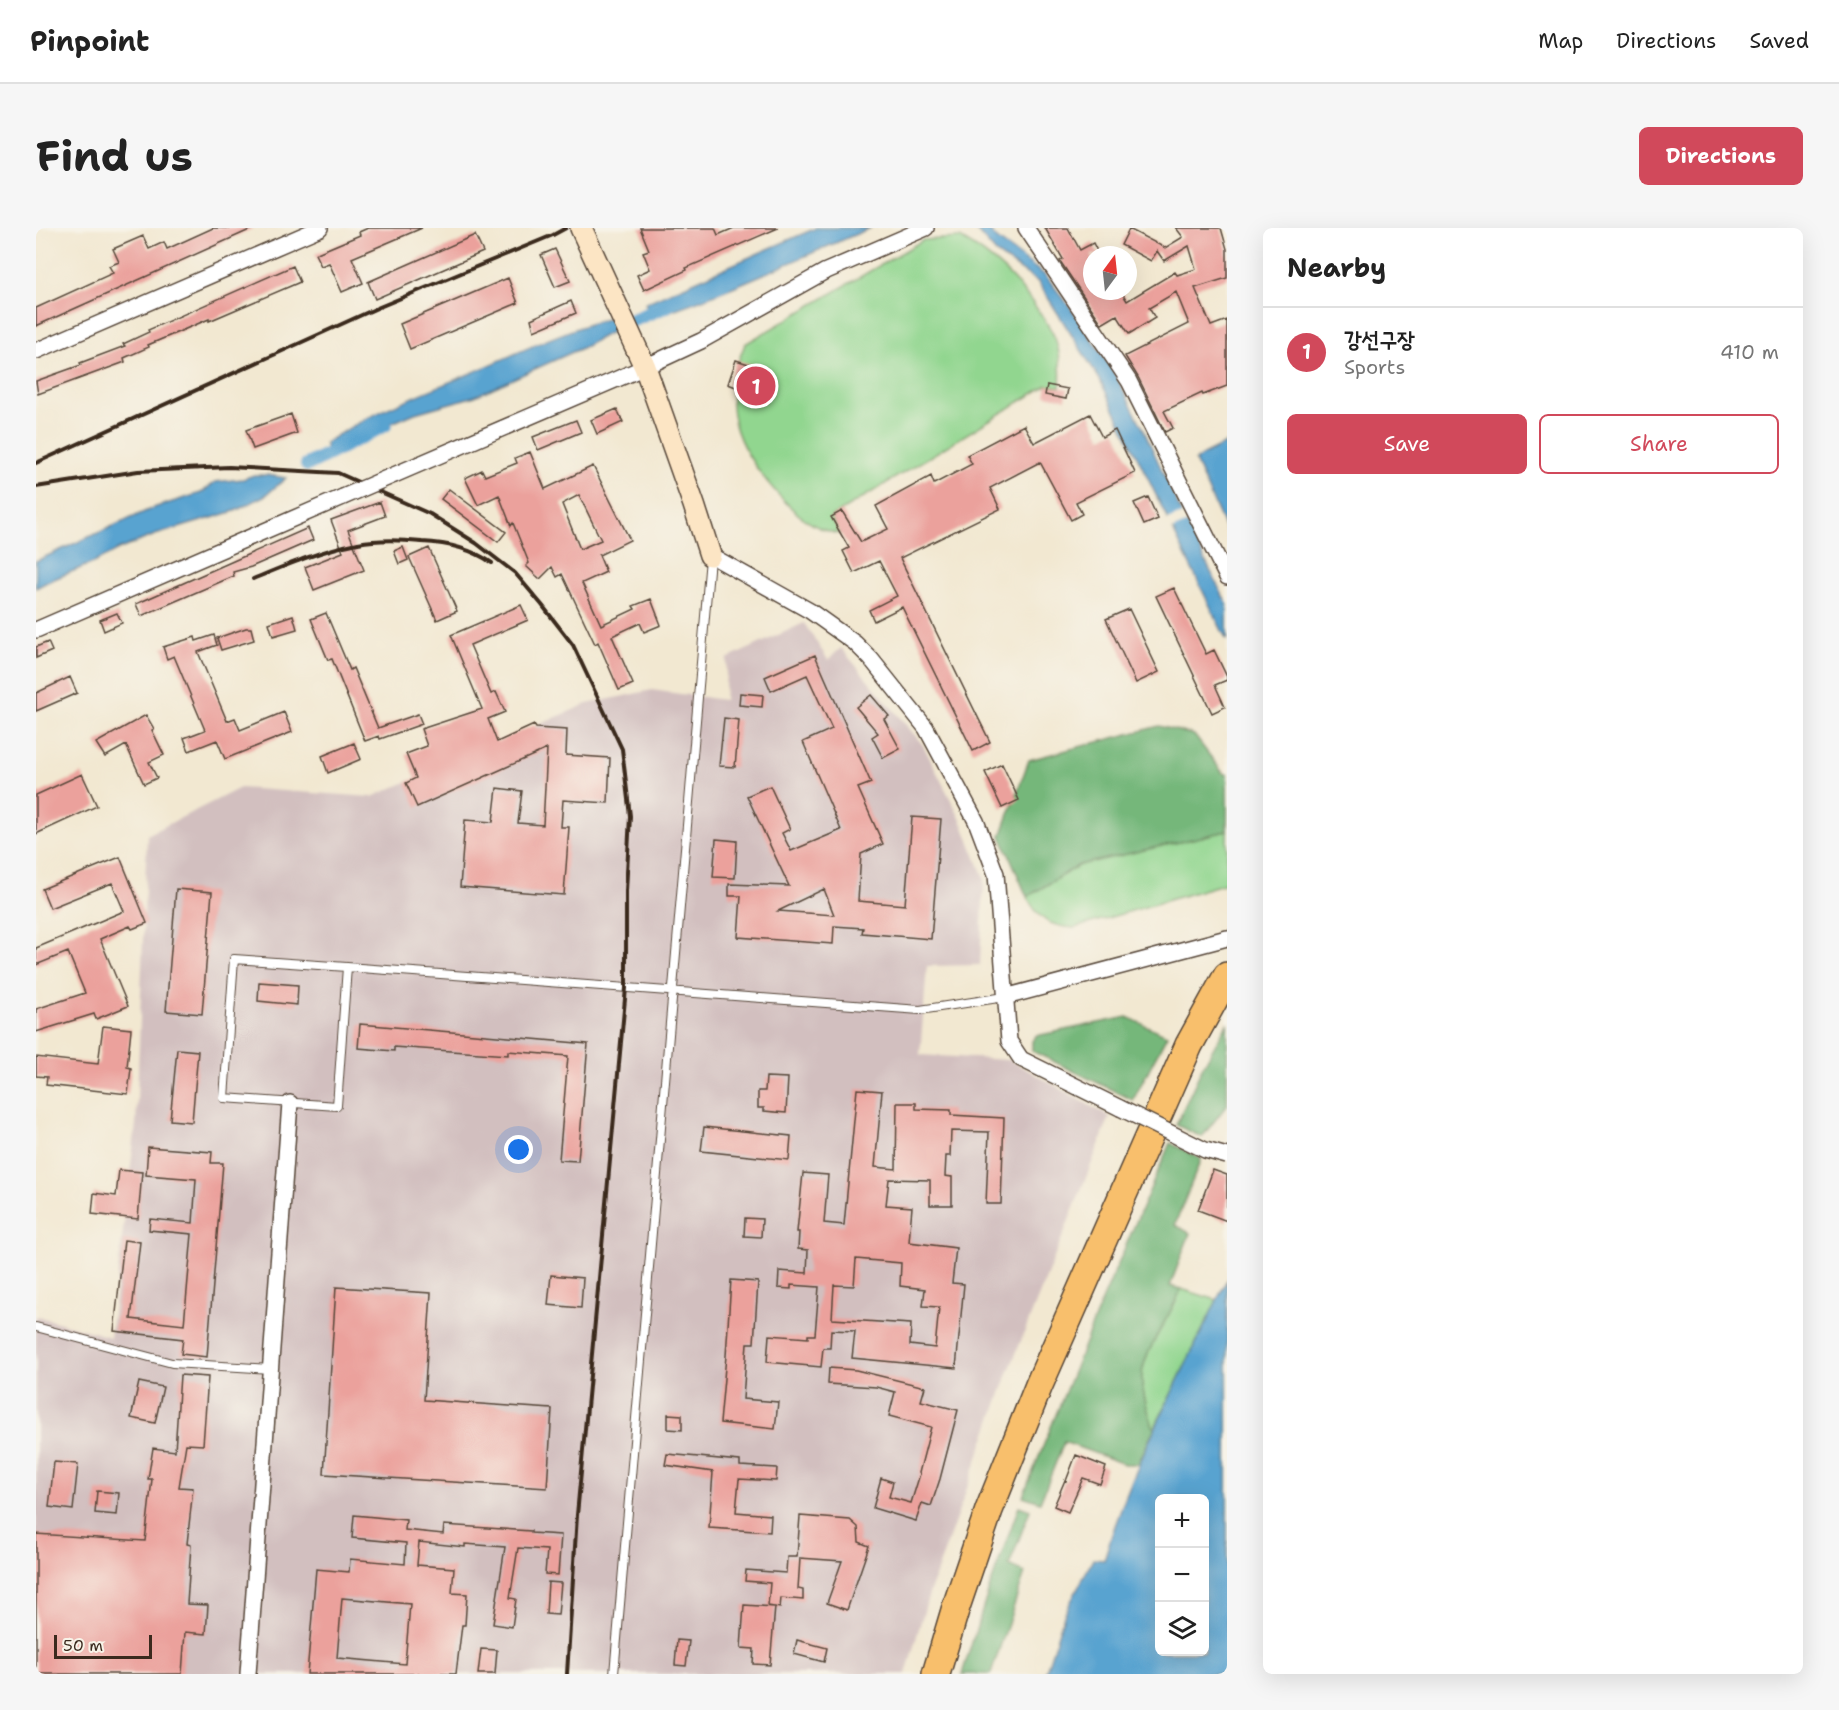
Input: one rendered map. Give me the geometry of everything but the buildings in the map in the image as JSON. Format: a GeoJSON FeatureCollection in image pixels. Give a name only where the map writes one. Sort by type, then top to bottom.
{"type":"FeatureCollection","features":[{"type":"Feature","properties":{"kind":"highway"},"geometry":{"type":"LineString","coordinates":[[936,1674],[989,1510],[1039,1385],[1184,1055],[1227,976]]}},
{"type":"Feature","properties":{"kind":"street"},"geometry":{"type":"LineString","coordinates":[[36,351],[320,228]]}},
{"type":"Feature","properties":{"kind":"street"},"geometry":{"type":"LineString","coordinates":[[581,228],[641,358],[710,555],[810,611],[855,643],[871,658],[926,728],[976,821],[996,874],[1009,1041],[1021,1059],[1205,1150],[1227,1156]]}},
{"type":"Feature","properties":{"kind":"street"},"geometry":{"type":"LineString","coordinates":[[36,630],[394,475],[641,358],[701,341],[824,272],[926,228]]}},
{"type":"Feature","properties":{"kind":"street"},"geometry":{"type":"LineString","coordinates":[[1026,228],[1129,381],[1227,577]]}},
{"type":"Feature","properties":{"kind":"street"},"geometry":{"type":"LineString","coordinates":[[1005,997],[1227,938]]}},
{"type":"Feature","properties":{"kind":"street"},"geometry":{"type":"LineString","coordinates":[[248,1674],[290,1103]]}},
{"type":"Feature","properties":{"kind":"lane"},"geometry":{"type":"LineString","coordinates":[[614,1674],[710,555]]}},
{"type":"Feature","properties":{"kind":"lane"},"geometry":{"type":"LineString","coordinates":[[347,967],[337,1106],[224,1098],[234,959],[347,967],[672,991],[920,1010],[1005,997]]}},
{"type":"Feature","properties":{"kind":"lane"},"geometry":{"type":"LineString","coordinates":[[36,1327],[172,1363],[270,1369]]}},
{"type":"Feature","properties":{"kind":"shaded area"},"geometry":{"type":"Polygon","coordinates":[[[804,623],[828,660],[841,648],[923,745],[962,822],[984,878],[980,965],[927,966],[920,1055],[1010,1060],[1110,1117],[1009,1371],[928,1597],[906,1674],[36,1674],[36,1316],[110,1337],[136,1124],[147,835],[240,788],[372,797],[587,704],[652,690],[724,700],[727,659],[804,623]]]}},
{"type":"Feature","properties":{"kind":"green space"},"geometry":{"type":"Polygon","coordinates":[[[960,238],[1004,271],[1023,290],[1047,323],[1055,337],[1059,353],[1060,387],[1047,385],[831,517],[841,534],[821,529],[797,513],[776,492],[750,458],[741,441],[732,405],[737,366],[745,344],[923,240],[960,238]]]}},
{"type":"Feature","properties":{"kind":"green space"},"geometry":{"type":"Polygon","coordinates":[[[1159,726],[1194,735],[1223,773],[1227,774],[1227,831],[1079,865],[1027,897],[1001,836],[1029,760],[1159,726]]]}},
{"type":"Feature","properties":{"kind":"green space"},"geometry":{"type":"Polygon","coordinates":[[[1227,831],[1227,882],[1223,884],[1074,928],[1058,926],[1046,920],[1036,911],[1027,897],[1079,865],[1227,831]]]}},
{"type":"Feature","properties":{"kind":"green space"},"geometry":{"type":"Polygon","coordinates":[[[1127,1017],[1167,1035],[1133,1100],[1032,1051],[1032,1041],[1036,1036],[1127,1017]]]}},
{"type":"Feature","properties":{"kind":"green space"},"geometry":{"type":"Polygon","coordinates":[[[1227,1024],[1227,1105],[1202,1137],[1176,1125],[1202,1068],[1227,1024]]]}},
{"type":"Feature","properties":{"kind":"green space"},"geometry":{"type":"Polygon","coordinates":[[[1170,1143],[1201,1159],[1175,1225],[1190,1233],[1170,1286],[1181,1289],[1147,1355],[1142,1375],[1143,1388],[1154,1429],[1138,1464],[1124,1464],[1064,1442],[1040,1502],[1023,1496],[1101,1303],[1170,1143]]]}},
{"type":"Feature","properties":{"kind":"green space"},"geometry":{"type":"Polygon","coordinates":[[[1181,1289],[1217,1300],[1154,1429],[1143,1388],[1142,1375],[1147,1355],[1181,1289]]]}},
{"type":"Feature","properties":{"kind":"green space"},"geometry":{"type":"Polygon","coordinates":[[[1019,1506],[1030,1510],[1009,1566],[1025,1573],[991,1674],[962,1674],[989,1589],[1019,1506]]]}},
{"type":"Feature","properties":{"kind":"water"},"geometry":{"type":"Polygon","coordinates":[[[816,228],[871,228],[680,308],[652,317],[645,303],[816,228]]]}},
{"type":"Feature","properties":{"kind":"water"},"geometry":{"type":"Polygon","coordinates":[[[974,228],[987,228],[997,239],[1046,276],[1113,371],[1142,426],[1180,510],[1227,604],[1227,641],[1099,378],[1038,282],[996,253],[974,228]]]}},
{"type":"Feature","properties":{"kind":"water"},"geometry":{"type":"Polygon","coordinates":[[[613,317],[618,328],[586,346],[475,396],[415,413],[328,453],[325,443],[377,414],[558,335],[613,317]]]}},
{"type":"Feature","properties":{"kind":"water"},"geometry":{"type":"Polygon","coordinates":[[[1227,443],[1227,532],[1195,461],[1227,443]]]}},
{"type":"Feature","properties":{"kind":"water"},"geometry":{"type":"Polygon","coordinates":[[[254,475],[286,478],[266,495],[235,511],[155,535],[36,588],[36,561],[153,508],[201,493],[215,482],[243,479],[254,475]]]}},
{"type":"Feature","properties":{"kind":"water"},"geometry":{"type":"Polygon","coordinates":[[[1227,1279],[1227,1674],[1045,1674],[1064,1615],[1093,1559],[1104,1560],[1129,1487],[1227,1279]]]}},
{"type":"Feature","properties":{"kind":"pier"},"geometry":{"type":"Polygon","coordinates":[[[1184,513],[1188,523],[1169,531],[1165,521],[1184,513]]]}},
{"type":"Feature","properties":{"kind":"waterway"},"geometry":{"type":"LineString","coordinates":[[618,326],[667,306]]}},
{"type":"Feature","properties":{"kind":"waterway"},"geometry":{"type":"LineString","coordinates":[[307,465],[385,425]]}},
{"type":"Feature","properties":{"kind":"railway"},"geometry":{"type":"LineString","coordinates":[[36,463],[377,308],[566,228]]}},
{"type":"Feature","properties":{"kind":"railway"},"geometry":{"type":"LineString","coordinates":[[36,487],[138,471],[229,467],[338,473],[430,514],[476,543],[515,573],[542,605],[573,645],[622,749],[630,816],[626,891],[626,988],[577,1515],[567,1674]]}},
{"type":"Feature","properties":{"kind":"railway"},"geometry":{"type":"LineString","coordinates":[[253,579],[318,554],[374,541],[390,540],[449,545],[467,550],[492,563]]}},
{"type":"Feature","properties":{"kind":"place","name":"강선구장"},"geometry":{"type":"Point","coordinates":[756,386]}}]}
